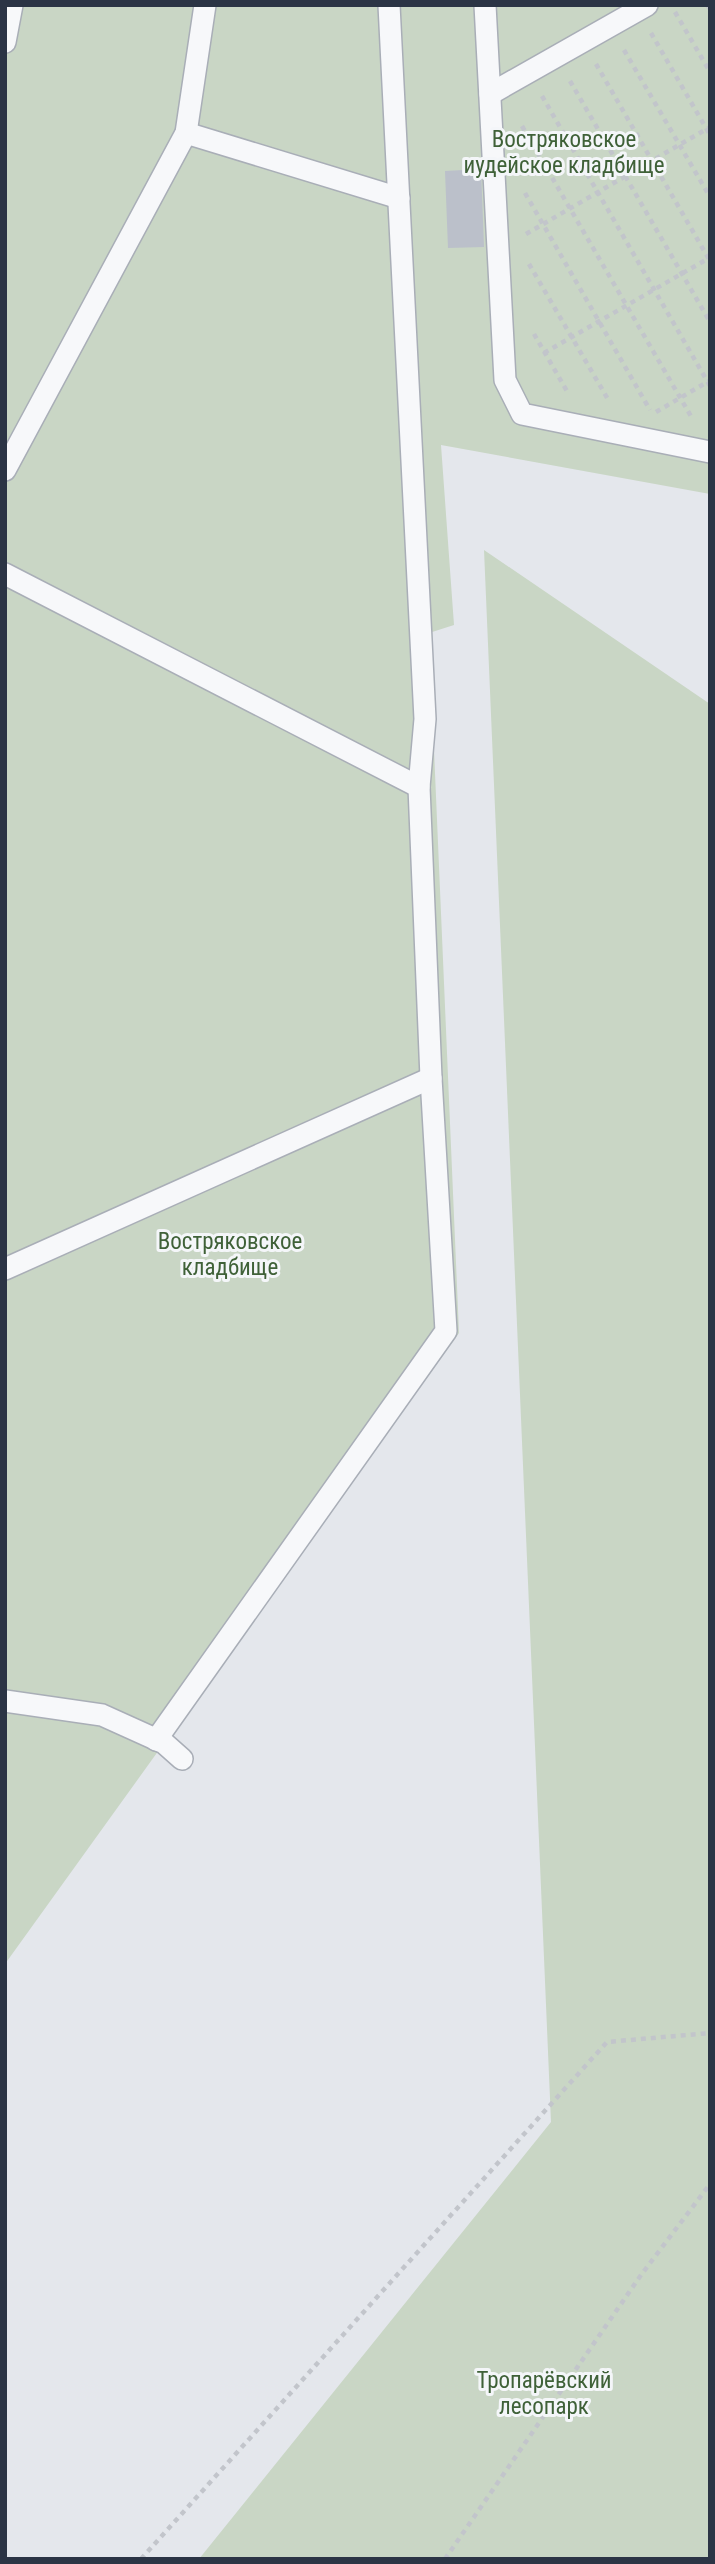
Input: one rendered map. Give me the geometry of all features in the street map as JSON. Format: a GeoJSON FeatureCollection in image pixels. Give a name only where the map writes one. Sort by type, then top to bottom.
{"type":"FeatureCollection","features":[{"type":"Feature","properties":{"kind":"lane"},"geometry":{"type":"LineString","coordinates":[[5,42],[12,5]]}},
{"type":"Feature","properties":{"kind":"lane"},"geometry":{"type":"LineString","coordinates":[[5,470],[186,133],[205,5]]}},
{"type":"Feature","properties":{"kind":"lane"},"geometry":{"type":"LineString","coordinates":[[156,1740],[446,1331],[431,1078],[419,787],[425,719],[389,5]]}},
{"type":"Feature","properties":{"kind":"lane"},"geometry":{"type":"LineString","coordinates":[[485,5],[490,94],[507,245],[505,380],[522,414],[622,431],[710,452]]}},
{"type":"Feature","properties":{"kind":"lane"},"geometry":{"type":"LineString","coordinates":[[490,94],[645,13]]}},
{"type":"Feature","properties":{"kind":"lane"},"geometry":{"type":"LineString","coordinates":[[186,133],[399,198]]}},
{"type":"Feature","properties":{"kind":"lane"},"geometry":{"type":"LineString","coordinates":[[5,575],[419,787]]}},
{"type":"Feature","properties":{"kind":"lane"},"geometry":{"type":"LineString","coordinates":[[5,1269],[431,1078]]}},
{"type":"Feature","properties":{"kind":"lane"},"geometry":{"type":"LineString","coordinates":[[5,1701],[102,1715],[156,1740],[183,1759]]}},
{"type":"Feature","properties":{"kind":"path"},"geometry":{"type":"LineString","coordinates":[[671,6],[710,72]]}},
{"type":"Feature","properties":{"kind":"path"},"geometry":{"type":"LineString","coordinates":[[645,13],[710,135]]}},
{"type":"Feature","properties":{"kind":"path"},"geometry":{"type":"LineString","coordinates":[[624,49],[710,197]]}},
{"type":"Feature","properties":{"kind":"path"},"geometry":{"type":"LineString","coordinates":[[544,353],[709,259],[590,53]]}},
{"type":"Feature","properties":{"kind":"path"},"geometry":{"type":"LineString","coordinates":[[570,81],[710,322]]}},
{"type":"Feature","properties":{"kind":"path"},"geometry":{"type":"LineString","coordinates":[[535,85],[597,193],[709,383],[622,431],[572,337],[507,245],[570,208],[597,193],[625,177],[680,145],[708,128]]}},
{"type":"Feature","properties":{"kind":"path"},"geometry":{"type":"LineString","coordinates":[[522,125],[698,429]]}},
{"type":"Feature","properties":{"kind":"path"},"geometry":{"type":"LineString","coordinates":[[524,191],[670,444]]}},
{"type":"Feature","properties":{"kind":"path"},"geometry":{"type":"LineString","coordinates":[[531,330],[588,427]]}},
{"type":"Feature","properties":{"kind":"path"},"geometry":{"type":"LineString","coordinates":[[141,2559],[607,2042],[710,2033]]}},
{"type":"Feature","properties":{"kind":"path"},"geometry":{"type":"LineString","coordinates":[[446,2559],[641,2275],[710,2185]]}},
{"type":"Feature","properties":{"kind":"green space","name":"Востряковское кладбище"},"geometry":{"type":"Polygon","coordinates":[[[5,5],[710,5],[710,494],[441,445],[454,625],[429,633],[459,1333],[5,1964],[5,5]]]}},
{"type":"Feature","properties":{"kind":"green space","name":"Тропарёвский лесопарк"},"geometry":{"type":"Polygon","coordinates":[[[484,550],[710,704],[710,2559],[199,2559],[551,2122],[484,550]]]}},
{"type":"Feature","properties":{"kind":"building"},"geometry":{"type":"Polygon","coordinates":[[[481,169],[484,247],[448,248],[445,171],[481,169]]]}},
{"type":"Feature","properties":{"kind":"park label","name":"Востряковское иудейское кладбище"},"geometry":{"type":"Point","coordinates":[564,152]}}]}
